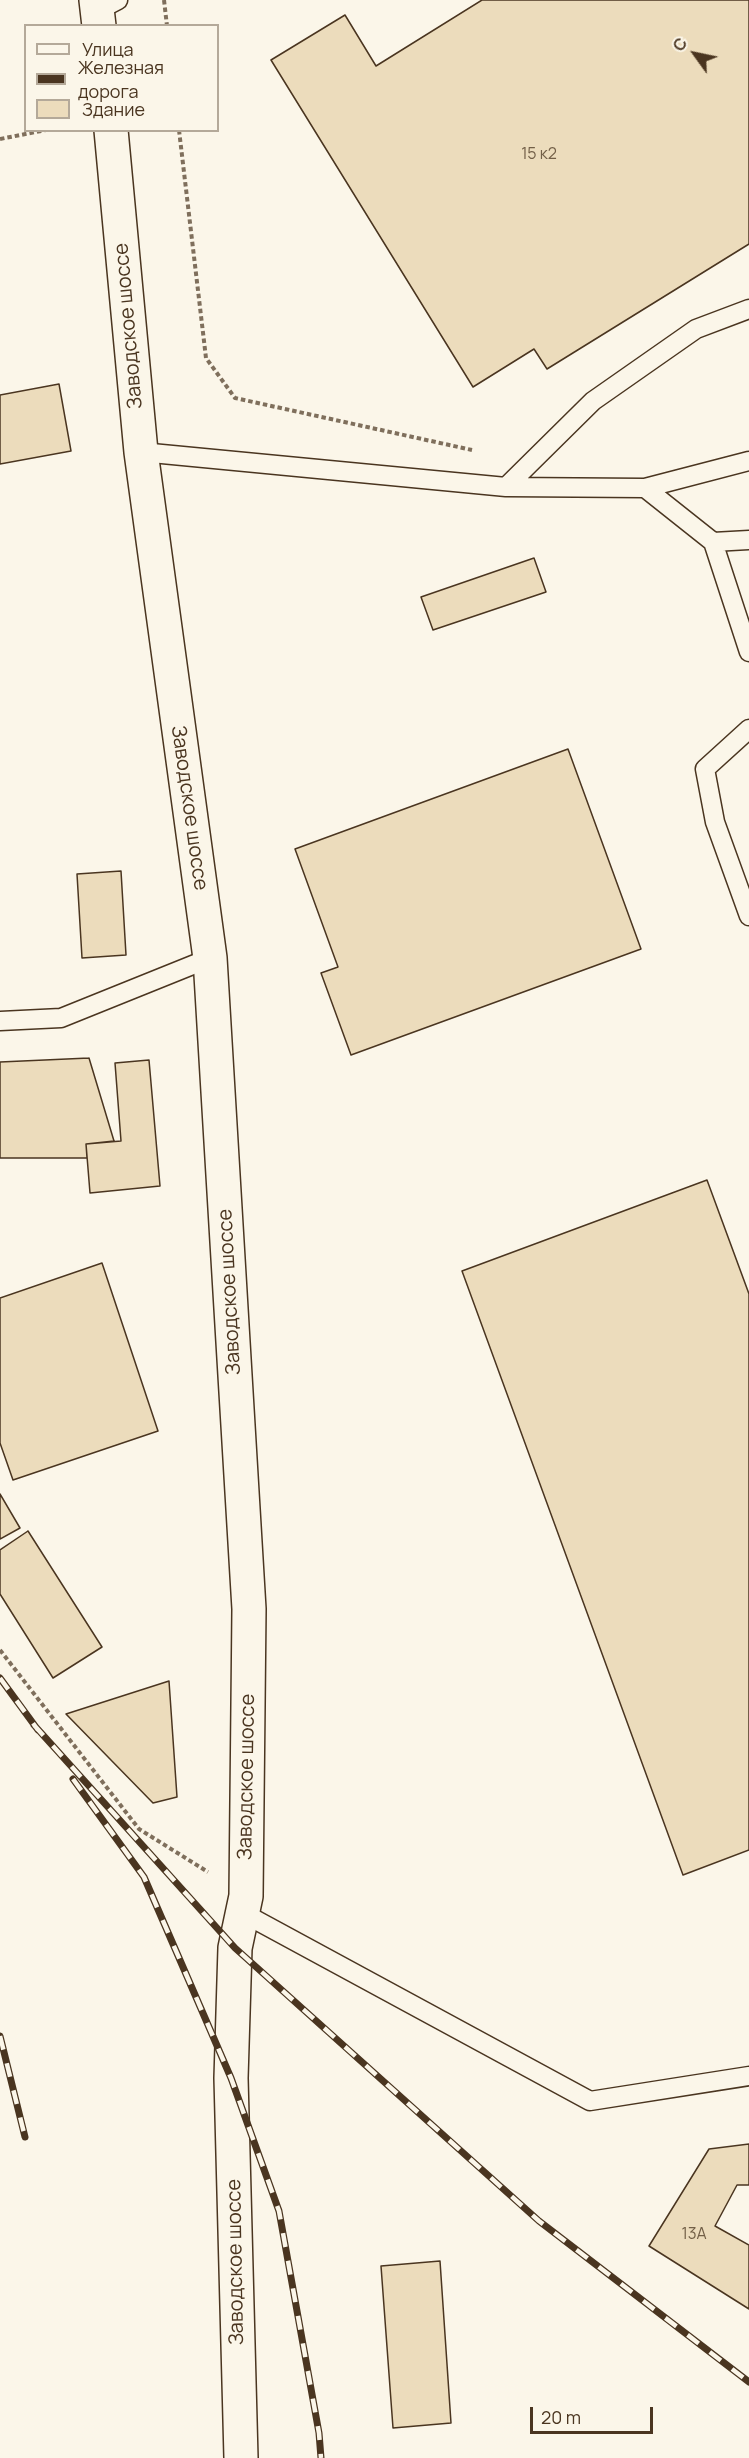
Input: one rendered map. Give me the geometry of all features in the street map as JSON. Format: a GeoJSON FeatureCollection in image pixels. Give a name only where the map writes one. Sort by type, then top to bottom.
{"type":"FeatureCollection","features":[{"type":"Feature","properties":{"kind":"main road","name":"Заводское шоссе"},"geometry":{"type":"LineString","coordinates":[[111,132],[141,452],[210,958],[249,1609],[245,1904],[235,1948],[231,2078],[241,2458]]}},
{"type":"Feature","properties":{"kind":"lane"},"geometry":{"type":"LineString","coordinates":[[506,487],[593,401],[696,329],[749,309]]}},
{"type":"Feature","properties":{"kind":"lane"},"geometry":{"type":"LineString","coordinates":[[141,452],[506,487],[645,488],[749,461]]}},
{"type":"Feature","properties":{"kind":"lane"},"geometry":{"type":"LineString","coordinates":[[645,488],[713,542],[749,652]]}},
{"type":"Feature","properties":{"kind":"lane"},"geometry":{"type":"LineString","coordinates":[[713,542],[749,540]]}},
{"type":"Feature","properties":{"kind":"lane"},"geometry":{"type":"LineString","coordinates":[[749,729],[705,769],[715,822],[749,916]]}},
{"type":"Feature","properties":{"kind":"lane"},"geometry":{"type":"LineString","coordinates":[[0,1021],[61,1018],[210,958]]}},
{"type":"Feature","properties":{"kind":"lane"},"geometry":{"type":"LineString","coordinates":[[245,1904],[590,2101],[749,2076]]}},
{"type":"Feature","properties":{"kind":"path"},"geometry":{"type":"LineString","coordinates":[[164,0],[167,24]]}},
{"type":"Feature","properties":{"kind":"path"},"geometry":{"type":"LineString","coordinates":[[0,139],[35,132]]}},
{"type":"Feature","properties":{"kind":"path"},"geometry":{"type":"LineString","coordinates":[[179,132],[206,358],[235,398],[474,451]]}},
{"type":"Feature","properties":{"kind":"path"},"geometry":{"type":"LineString","coordinates":[[0,1650],[139,1829],[245,1904]]}},
{"type":"Feature","properties":{"kind":"building"},"geometry":{"type":"Polygon","coordinates":[[[482,0],[749,0],[749,244],[547,369],[534,349],[473,387],[271,60],[345,15],[376,66],[482,0]]]}},
{"type":"Feature","properties":{"kind":"building"},"geometry":{"type":"Polygon","coordinates":[[[59,384],[71,451],[0,464],[0,395],[59,384]]]}},
{"type":"Feature","properties":{"kind":"building"},"geometry":{"type":"Polygon","coordinates":[[[534,558],[546,592],[433,630],[421,597],[534,558]]]}},
{"type":"Feature","properties":{"kind":"building"},"geometry":{"type":"Polygon","coordinates":[[[568,749],[641,949],[351,1055],[321,973],[338,967],[295,849],[568,749]]]}},
{"type":"Feature","properties":{"kind":"building"},"geometry":{"type":"Polygon","coordinates":[[[121,871],[126,955],[82,958],[77,874],[121,871]]]}},
{"type":"Feature","properties":{"kind":"building"},"geometry":{"type":"Polygon","coordinates":[[[89,1058],[114,1141],[86,1144],[87,1158],[0,1158],[0,1062],[89,1058]]]}},
{"type":"Feature","properties":{"kind":"building"},"geometry":{"type":"Polygon","coordinates":[[[149,1060],[160,1186],[90,1193],[86,1144],[121,1141],[115,1063],[149,1060]]]}},
{"type":"Feature","properties":{"kind":"building"},"geometry":{"type":"Polygon","coordinates":[[[707,1180],[749,1294],[749,1850],[683,1875],[462,1271],[707,1180]]]}},
{"type":"Feature","properties":{"kind":"building"},"geometry":{"type":"Polygon","coordinates":[[[102,1263],[158,1431],[13,1480],[0,1443],[0,1298],[102,1263]]]}},
{"type":"Feature","properties":{"kind":"building"},"geometry":{"type":"Polygon","coordinates":[[[0,1494],[20,1528],[0,1539],[0,1494]]]}},
{"type":"Feature","properties":{"kind":"building"},"geometry":{"type":"Polygon","coordinates":[[[28,1531],[102,1647],[53,1678],[0,1594],[0,1550],[28,1531]]]}},
{"type":"Feature","properties":{"kind":"building"},"geometry":{"type":"Polygon","coordinates":[[[169,1681],[177,1797],[153,1803],[66,1714],[169,1681]]]}},
{"type":"Feature","properties":{"kind":"building"},"geometry":{"type":"Polygon","coordinates":[[[749,2144],[749,2185],[737,2185],[715,2226],[749,2245],[749,2309],[649,2246],[709,2149],[749,2144]]]}},
{"type":"Feature","properties":{"kind":"building"},"geometry":{"type":"Polygon","coordinates":[[[440,2261],[451,2423],[393,2428],[381,2266],[440,2261]]]}},
{"type":"Feature","properties":{"kind":"railway"},"geometry":{"type":"LineString","coordinates":[[0,1678],[38,1730]]}},
{"type":"Feature","properties":{"kind":"railway"},"geometry":{"type":"LineString","coordinates":[[34,1725],[235,1948],[539,2221],[749,2382]]}},
{"type":"Feature","properties":{"kind":"railway"},"geometry":{"type":"LineString","coordinates":[[73,1779],[144,1877],[231,2078],[279,2211],[319,2433],[321,2458]]}},
{"type":"Feature","properties":{"kind":"railway"},"geometry":{"type":"LineString","coordinates":[[0,2036],[25,2137]]}}]}
